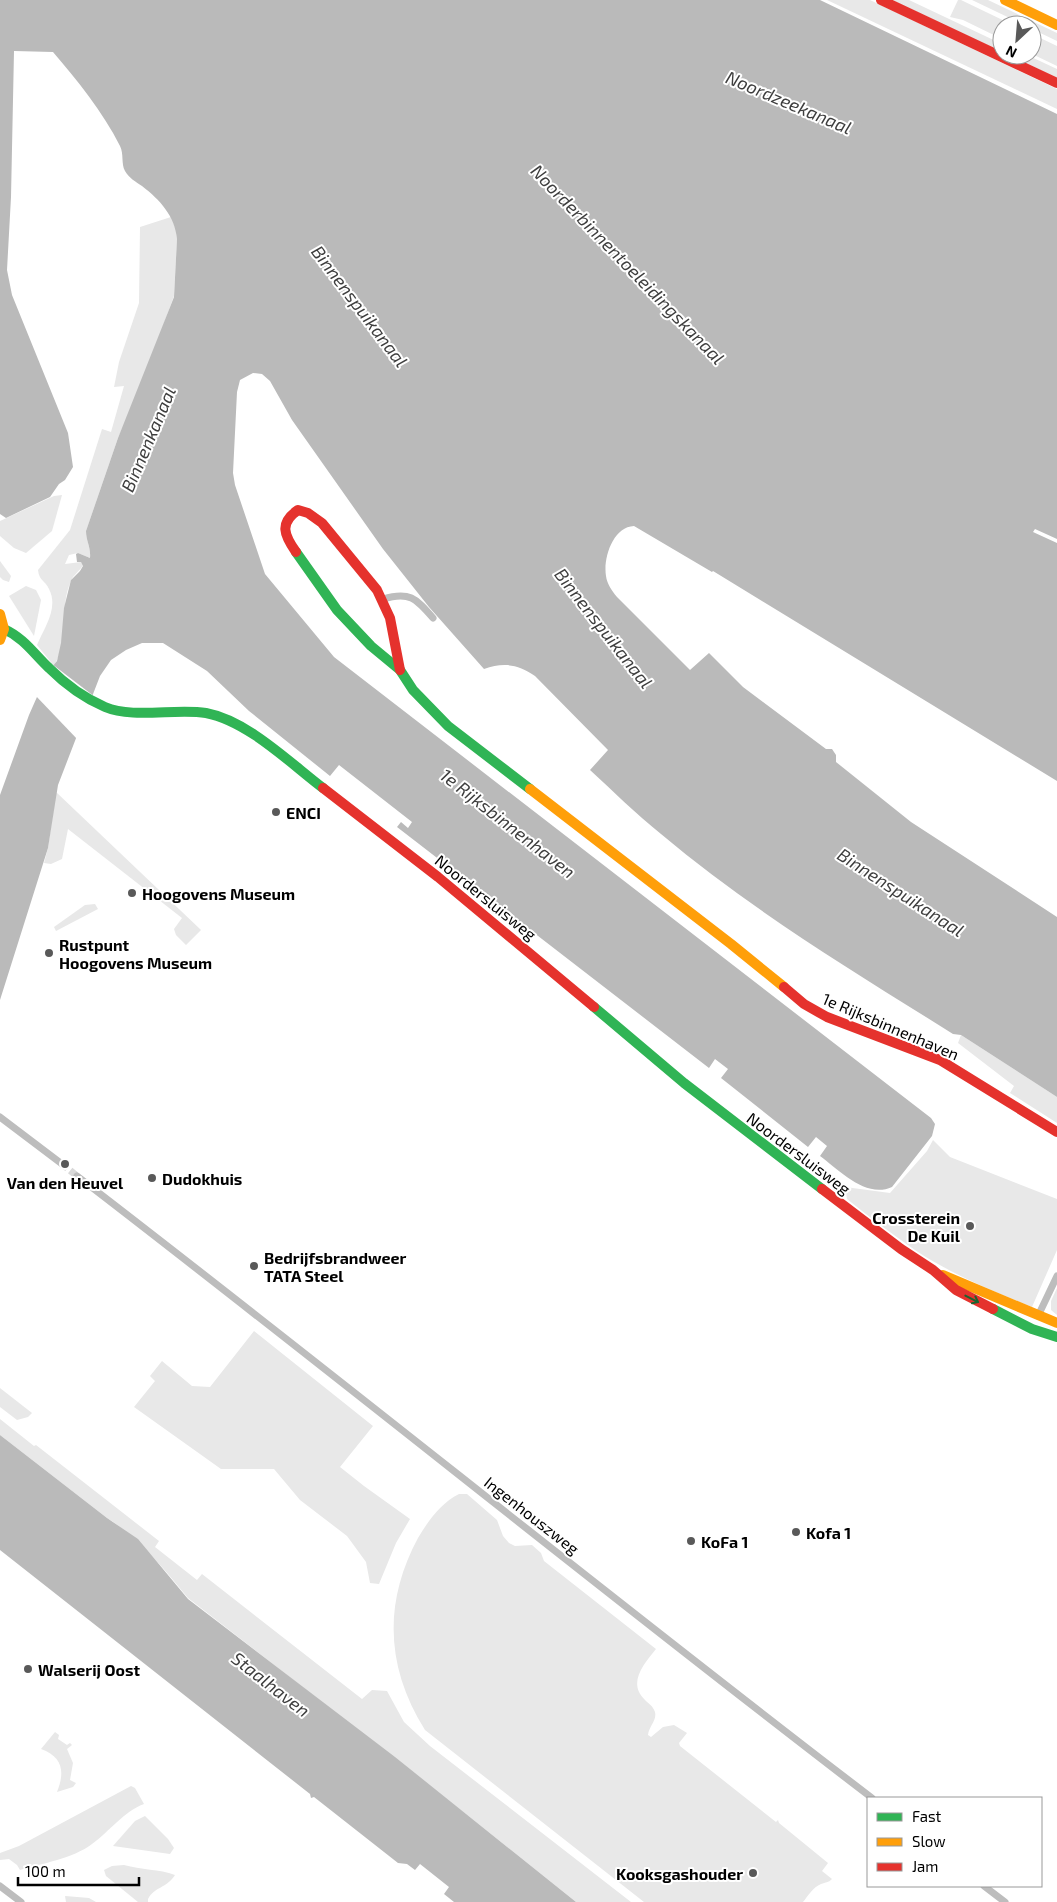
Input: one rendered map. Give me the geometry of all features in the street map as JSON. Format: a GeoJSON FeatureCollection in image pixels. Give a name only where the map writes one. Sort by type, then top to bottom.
{"type":"FeatureCollection","features":[{"type":"Feature","properties":{"kind":"street"},"geometry":{"type":"LineString","coordinates":[[881,0],[1057,83]]}},
{"type":"Feature","properties":{"kind":"street"},"geometry":{"type":"LineString","coordinates":[[1005,0],[1057,25]]}},
{"type":"Feature","properties":{"kind":"street","name":"1e Rijksbinnenhaven"},"geometry":{"type":"LineString","coordinates":[[400,670],[383,599],[322,523],[308,513],[298,510],[288,517],[284,525],[287,539],[337,610],[371,646],[400,670],[413,690],[448,726],[731,944],[804,1004],[827,1017],[940,1060],[1057,1132]]}},
{"type":"Feature","properties":{"kind":"street"},"geometry":{"type":"LineString","coordinates":[[383,599],[396,595],[412,596],[433,618]]}},
{"type":"Feature","properties":{"kind":"street"},"geometry":{"type":"LineString","coordinates":[[0,614],[4,629],[0,640]]}},
{"type":"Feature","properties":{"kind":"street","name":"Noordersluisweg"},"geometry":{"type":"LineString","coordinates":[[4,629],[26,641],[41,661],[76,690],[102,707],[116,711],[205,714],[225,718],[251,732],[438,877],[684,1083],[790,1166],[901,1249],[933,1270],[956,1290],[1032,1329],[1057,1337]]}},
{"type":"Feature","properties":{"kind":"street"},"geometry":{"type":"LineString","coordinates":[[0,1117],[62,1164]]}},
{"type":"Feature","properties":{"kind":"street","name":"Ingenhouszweg"},"geometry":{"type":"LineString","coordinates":[[77,1176],[871,1797]]}},
{"type":"Feature","properties":{"kind":"street","name":"Noordersluisweg"},"geometry":{"type":"LineString","coordinates":[[933,1270],[1057,1323]]}},
{"type":"Feature","properties":{"kind":"street"},"geometry":{"type":"LineString","coordinates":[[1032,1329],[1057,1276]]}},
{"type":"Feature","properties":{"kind":"street"},"geometry":{"type":"LineString","coordinates":[[0,1886],[21,1902]]}},
{"type":"Feature","properties":{"kind":"street"},"geometry":{"type":"LineString","coordinates":[[985,1887],[1005,1902]]}},
{"type":"Feature","properties":{"kind":"shaded area"},"geometry":{"type":"Polygon","coordinates":[[[827,0],[870,0],[992,58],[992,65],[1007,65],[1057,89],[1057,109],[827,0]]]}},
{"type":"Feature","properties":{"kind":"shaded area"},"geometry":{"type":"Polygon","coordinates":[[[892,0],[909,0],[992,39],[992,47],[892,0]]]}},
{"type":"Feature","properties":{"kind":"shaded area"},"geometry":{"type":"Polygon","coordinates":[[[958,0],[961,0],[992,15],[992,34],[963,20],[950,17],[958,0]]]}},
{"type":"Feature","properties":{"kind":"shaded area"},"geometry":{"type":"Polygon","coordinates":[[[972,0],[988,0],[1019,15],[1003,15],[972,0]]]}},
{"type":"Feature","properties":{"kind":"shaded area"},"geometry":{"type":"Polygon","coordinates":[[[1042,26],[1057,33],[1057,41],[1042,34],[1042,26]]]}},
{"type":"Feature","properties":{"kind":"shaded area"},"geometry":{"type":"Polygon","coordinates":[[[1042,39],[1057,46],[1057,66],[1042,59],[1042,39]]]}},
{"type":"Feature","properties":{"kind":"shaded area"},"geometry":{"type":"Polygon","coordinates":[[[1042,62],[1057,69],[1057,78],[1030,65],[1042,65],[1042,62]]]}},
{"type":"Feature","properties":{"kind":"shaded area"},"geometry":{"type":"Polygon","coordinates":[[[171,217],[176,229],[177,239],[174,296],[140,388],[118,438],[86,531],[90,558],[78,553],[69,555],[65,564],[81,562],[83,565],[72,579],[67,591],[63,635],[59,656],[54,666],[37,645],[49,618],[52,603],[52,596],[38,570],[70,530],[102,429],[111,432],[124,386],[114,387],[119,362],[139,303],[140,227],[171,217]]]}},
{"type":"Feature","properties":{"kind":"shaded area"},"geometry":{"type":"Polygon","coordinates":[[[62,495],[52,531],[26,553],[14,548],[0,536],[0,521],[54,496],[62,495]]]}},
{"type":"Feature","properties":{"kind":"shaded area"},"geometry":{"type":"Polygon","coordinates":[[[0,561],[11,576],[9,582],[0,577],[0,561]]]}},
{"type":"Feature","properties":{"kind":"shaded area"},"geometry":{"type":"Polygon","coordinates":[[[26,586],[36,590],[41,600],[34,636],[9,596],[26,586]]]}},
{"type":"Feature","properties":{"kind":"shaded area"},"geometry":{"type":"Polygon","coordinates":[[[56,792],[201,930],[186,945],[176,935],[174,929],[182,918],[68,829],[62,859],[51,864],[44,863],[56,792]]]}},
{"type":"Feature","properties":{"kind":"shaded area"},"geometry":{"type":"Polygon","coordinates":[[[95,904],[98,909],[56,931],[54,927],[85,905],[95,904]]]}},
{"type":"Feature","properties":{"kind":"shaded area"},"geometry":{"type":"Polygon","coordinates":[[[961,1035],[1057,1097],[1057,1123],[1010,1093],[1014,1086],[958,1043],[961,1035]]]}},
{"type":"Feature","properties":{"kind":"shaded area","name":"Crossterein De Kuil"},"geometry":{"type":"Polygon","coordinates":[[[933,1140],[950,1157],[1057,1199],[1057,1250],[1032,1307],[972,1282],[929,1259],[889,1232],[847,1199],[845,1187],[890,1193],[927,1151],[933,1140]]]}},
{"type":"Feature","properties":{"kind":"shaded area"},"geometry":{"type":"Polygon","coordinates":[[[1057,1288],[1057,1315],[1051,1310],[1051,1301],[1057,1288]]]}},
{"type":"Feature","properties":{"kind":"shaded area"},"geometry":{"type":"Polygon","coordinates":[[[254,1331],[373,1426],[340,1467],[410,1519],[396,1543],[379,1584],[370,1583],[366,1562],[347,1536],[300,1500],[274,1469],[221,1469],[134,1407],[155,1381],[150,1376],[162,1361],[192,1386],[210,1387],[254,1331]]]}},
{"type":"Feature","properties":{"kind":"shaded area"},"geometry":{"type":"Polygon","coordinates":[[[0,1388],[32,1413],[28,1417],[17,1420],[0,1407],[0,1388]]]}},
{"type":"Feature","properties":{"kind":"shaded area"},"geometry":{"type":"Polygon","coordinates":[[[0,1419],[159,1541],[155,1547],[197,1580],[202,1574],[362,1699],[372,1690],[387,1691],[404,1722],[430,1746],[631,1902],[576,1902],[188,1598],[161,1566],[130,1535],[0,1435],[0,1419]]]}},
{"type":"Feature","properties":{"kind":"shaded area"},"geometry":{"type":"Polygon","coordinates":[[[459,1494],[467,1494],[497,1520],[503,1536],[509,1543],[515,1546],[532,1545],[541,1553],[544,1561],[656,1649],[642,1667],[637,1680],[640,1694],[655,1712],[655,1718],[648,1735],[651,1737],[663,1727],[674,1725],[687,1733],[679,1743],[680,1746],[776,1822],[778,1820],[779,1823],[828,1863],[822,1871],[832,1879],[816,1887],[803,1902],[644,1902],[425,1730],[412,1707],[396,1659],[395,1611],[399,1587],[407,1562],[418,1538],[426,1525],[446,1502],[459,1494]]]}},
{"type":"Feature","properties":{"kind":"shaded area"},"geometry":{"type":"Polygon","coordinates":[[[55,1732],[59,1735],[58,1739],[67,1745],[70,1743],[72,1745],[67,1749],[73,1763],[70,1780],[76,1783],[73,1787],[57,1792],[61,1778],[60,1766],[54,1756],[41,1749],[55,1732]]]}},
{"type":"Feature","properties":{"kind":"shaded area"},"geometry":{"type":"Polygon","coordinates":[[[131,1786],[135,1788],[144,1804],[136,1807],[99,1839],[84,1849],[57,1860],[20,1870],[9,1859],[0,1860],[0,1853],[19,1846],[131,1786]]]}},
{"type":"Feature","properties":{"kind":"shaded area"},"geometry":{"type":"Polygon","coordinates":[[[145,1816],[168,1839],[174,1848],[170,1854],[113,1846],[135,1821],[145,1816]]]}},
{"type":"Feature","properties":{"kind":"shaded area"},"geometry":{"type":"Polygon","coordinates":[[[124,1865],[175,1875],[168,1883],[151,1895],[148,1902],[138,1902],[106,1876],[104,1870],[112,1866],[124,1865]]]}},
{"type":"Feature","properties":{"kind":"shaded area"},"geometry":{"type":"Polygon","coordinates":[[[65,1896],[89,1898],[96,1902],[66,1902],[65,1896]]]}},
{"type":"Feature","properties":{"kind":"water"},"geometry":{"type":"Polygon","coordinates":[[[0,0],[820,0],[1057,114],[1057,539],[1035,529],[1033,532],[1057,543],[1057,781],[713,571],[634,526],[620,532],[615,538],[608,553],[605,569],[607,582],[617,597],[690,670],[709,653],[743,687],[826,749],[832,749],[836,755],[836,762],[911,822],[1057,917],[1057,1097],[961,1035],[953,1034],[803,939],[695,862],[634,810],[590,770],[608,750],[535,676],[523,669],[510,665],[498,665],[484,669],[429,607],[383,549],[292,420],[270,381],[262,374],[253,373],[240,380],[237,392],[233,473],[235,485],[265,574],[334,657],[931,1118],[935,1124],[932,1136],[892,1187],[882,1190],[872,1189],[853,1181],[820,1156],[827,1146],[816,1137],[808,1147],[721,1078],[728,1069],[715,1059],[709,1068],[397,827],[401,822],[408,828],[412,822],[339,765],[330,776],[249,711],[207,671],[163,643],[142,643],[126,650],[111,660],[100,676],[58,785],[48,848],[0,1000],[0,795],[29,715],[48,672],[57,661],[61,643],[64,608],[71,580],[83,566],[81,562],[77,562],[76,554],[78,553],[90,558],[86,531],[118,438],[174,297],[177,239],[176,231],[166,209],[127,173],[124,168],[120,146],[106,121],[53,52],[14,51],[11,197],[7,270],[12,295],[68,433],[73,467],[65,480],[59,484],[50,497],[6,518],[0,514],[0,0]]]}},
{"type":"Feature","properties":{"kind":"water","name":"Staalhaven"},"geometry":{"type":"Polygon","coordinates":[[[0,1435],[107,1518],[138,1539],[188,1599],[395,1757],[576,1902],[454,1902],[444,1894],[449,1887],[420,1864],[415,1870],[407,1864],[398,1863],[314,1797],[311,1798],[310,1794],[0,1550],[0,1435]]]}},
{"type":"Feature","properties":{"kind":"pier"},"geometry":{"type":"Polygon","coordinates":[[[52,664],[95,697],[78,740],[35,695],[46,671],[52,664]]]}},
{"type":"Feature","properties":{"kind":"tunnel"},"geometry":{"type":"LineString","coordinates":[[62,1164],[77,1176]]}},
{"type":"Feature","properties":{"kind":"traffic: fast"},"geometry":{"type":"LineString","coordinates":[[296,552],[337,610],[371,646],[400,670],[413,690],[448,726],[530,789]]}},
{"type":"Feature","properties":{"kind":"traffic: fast"},"geometry":{"type":"LineString","coordinates":[[4,629],[23,642],[68,685],[105,707],[128,712],[194,712],[222,717],[268,744],[323,788]]}},
{"type":"Feature","properties":{"kind":"traffic: fast"},"geometry":{"type":"LineString","coordinates":[[594,1007],[684,1083],[822,1189]]}},
{"type":"Feature","properties":{"kind":"traffic: fast"},"geometry":{"type":"LineString","coordinates":[[993,1309],[1032,1329],[1057,1337]]}},
{"type":"Feature","properties":{"kind":"traffic: slow"},"geometry":{"type":"LineString","coordinates":[[1005,0],[1057,25]]}},
{"type":"Feature","properties":{"kind":"traffic: slow"},"geometry":{"type":"LineString","coordinates":[[0,614],[4,629],[0,640]]}},
{"type":"Feature","properties":{"kind":"traffic: slow"},"geometry":{"type":"LineString","coordinates":[[530,789],[784,987]]}},
{"type":"Feature","properties":{"kind":"traffic: slow"},"geometry":{"type":"LineString","coordinates":[[943,1275],[1057,1323]]}},
{"type":"Feature","properties":{"kind":"traffic: jam"},"geometry":{"type":"LineString","coordinates":[[881,0],[1057,83]]}},
{"type":"Feature","properties":{"kind":"traffic: jam"},"geometry":{"type":"LineString","coordinates":[[296,552],[285,530],[288,520],[298,510],[308,513],[322,523],[377,590],[390,618],[400,670]]}},
{"type":"Feature","properties":{"kind":"traffic: jam"},"geometry":{"type":"LineString","coordinates":[[323,788],[438,877],[594,1007]]}},
{"type":"Feature","properties":{"kind":"traffic: jam"},"geometry":{"type":"LineString","coordinates":[[784,987],[804,1004],[827,1017],[940,1060],[1057,1132]]}},
{"type":"Feature","properties":{"kind":"traffic: jam"},"geometry":{"type":"LineString","coordinates":[[822,1189],[901,1249],[933,1270],[956,1290],[993,1309]]}},
{"type":"Feature","properties":{"kind":"place","name":"ENCI"},"geometry":{"type":"Point","coordinates":[276,812]}},
{"type":"Feature","properties":{"kind":"place","name":"Hoogovens Museum"},"geometry":{"type":"Point","coordinates":[132,893]}},
{"type":"Feature","properties":{"kind":"place","name":"Rustpunt Hoogovens Museum"},"geometry":{"type":"Point","coordinates":[49,953]}},
{"type":"Feature","properties":{"kind":"place","name":"Van den Heuvel"},"geometry":{"type":"Point","coordinates":[65,1164]}},
{"type":"Feature","properties":{"kind":"place","name":"Dudokhuis"},"geometry":{"type":"Point","coordinates":[152,1178]}},
{"type":"Feature","properties":{"kind":"place","name":"Crossterein De Kuil"},"geometry":{"type":"Point","coordinates":[970,1226]}},
{"type":"Feature","properties":{"kind":"place","name":"Bedrijfsbrandweer TATA Steel"},"geometry":{"type":"Point","coordinates":[254,1266]}},
{"type":"Feature","properties":{"kind":"place","name":"Kofa 1"},"geometry":{"type":"Point","coordinates":[796,1532]}},
{"type":"Feature","properties":{"kind":"place","name":"KoFa 1"},"geometry":{"type":"Point","coordinates":[691,1541]}},
{"type":"Feature","properties":{"kind":"place","name":"Walserij Oost"},"geometry":{"type":"Point","coordinates":[28,1669]}},
{"type":"Feature","properties":{"kind":"place","name":"Kooksgashouder"},"geometry":{"type":"Point","coordinates":[753,1873]}},
{"type":"Feature","properties":{"kind":"water label","name":"Noordzeekanaal"},"geometry":{"type":"Point","coordinates":[789,102]}},
{"type":"Feature","properties":{"kind":"water label","name":"Noorderbinnentoeleidingskanaal"},"geometry":{"type":"Point","coordinates":[628,264]}},
{"type":"Feature","properties":{"kind":"water label","name":"Binnenspuikanaal"},"geometry":{"type":"Point","coordinates":[360,306]}},
{"type":"Feature","properties":{"kind":"water label","name":"Binnenkanaal"},"geometry":{"type":"Point","coordinates":[148,439]}},
{"type":"Feature","properties":{"kind":"water label","name":"Binnenspuikanaal"},"geometry":{"type":"Point","coordinates":[604,628]}},
{"type":"Feature","properties":{"kind":"water label","name":"Binnenspuikanaal"},"geometry":{"type":"Point","coordinates":[901,892]}}]}
